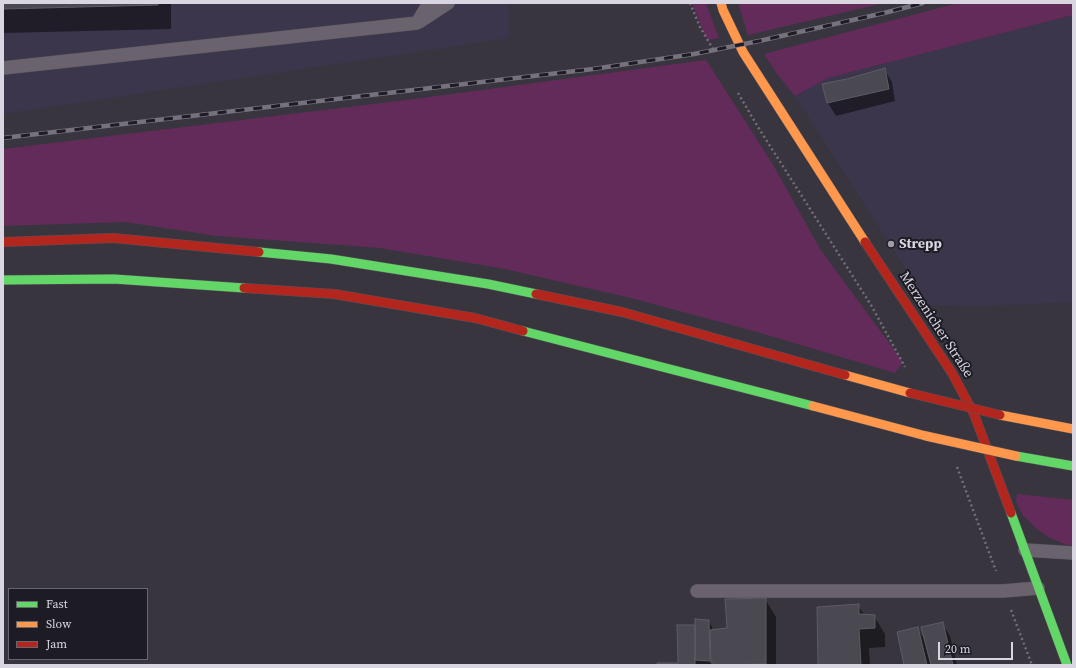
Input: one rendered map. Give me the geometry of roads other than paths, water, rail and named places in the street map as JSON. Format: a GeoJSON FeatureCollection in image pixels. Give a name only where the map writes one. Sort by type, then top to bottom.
{"type":"FeatureCollection","features":[{"type":"Feature","properties":{"kind":"main road","name":"Merzenicher Straße"},"geometry":{"type":"LineString","coordinates":[[721,3],[743,52],[844,211],[952,373],[974,414],[1067,665]]}},
{"type":"Feature","properties":{"kind":"main road"},"geometry":{"type":"LineString","coordinates":[[3,242],[113,238],[331,259],[488,284],[622,312],[910,393],[1000,416],[1073,429]]}},
{"type":"Feature","properties":{"kind":"main road"},"geometry":{"type":"LineString","coordinates":[[3,280],[114,279],[334,294],[475,318],[926,436],[1016,456],[1073,466]]}},
{"type":"Feature","properties":{"kind":"lane"},"geometry":{"type":"LineString","coordinates":[[416,23],[429,3]]}},
{"type":"Feature","properties":{"kind":"lane"},"geometry":{"type":"LineString","coordinates":[[3,68],[416,23],[448,3]]}},
{"type":"Feature","properties":{"kind":"lane"},"geometry":{"type":"LineString","coordinates":[[1025,550],[1073,553]]}},
{"type":"Feature","properties":{"kind":"lane"},"geometry":{"type":"LineString","coordinates":[[697,591],[1003,591],[1038,588]]}},
{"type":"Feature","properties":{"kind":"railway"},"geometry":{"type":"LineString","coordinates":[[3,138],[593,69],[694,54],[759,41],[923,3]]}},
{"type":"Feature","properties":{"kind":"place","name":"Strepp"},"geometry":{"type":"Point","coordinates":[891,244]}}]}
